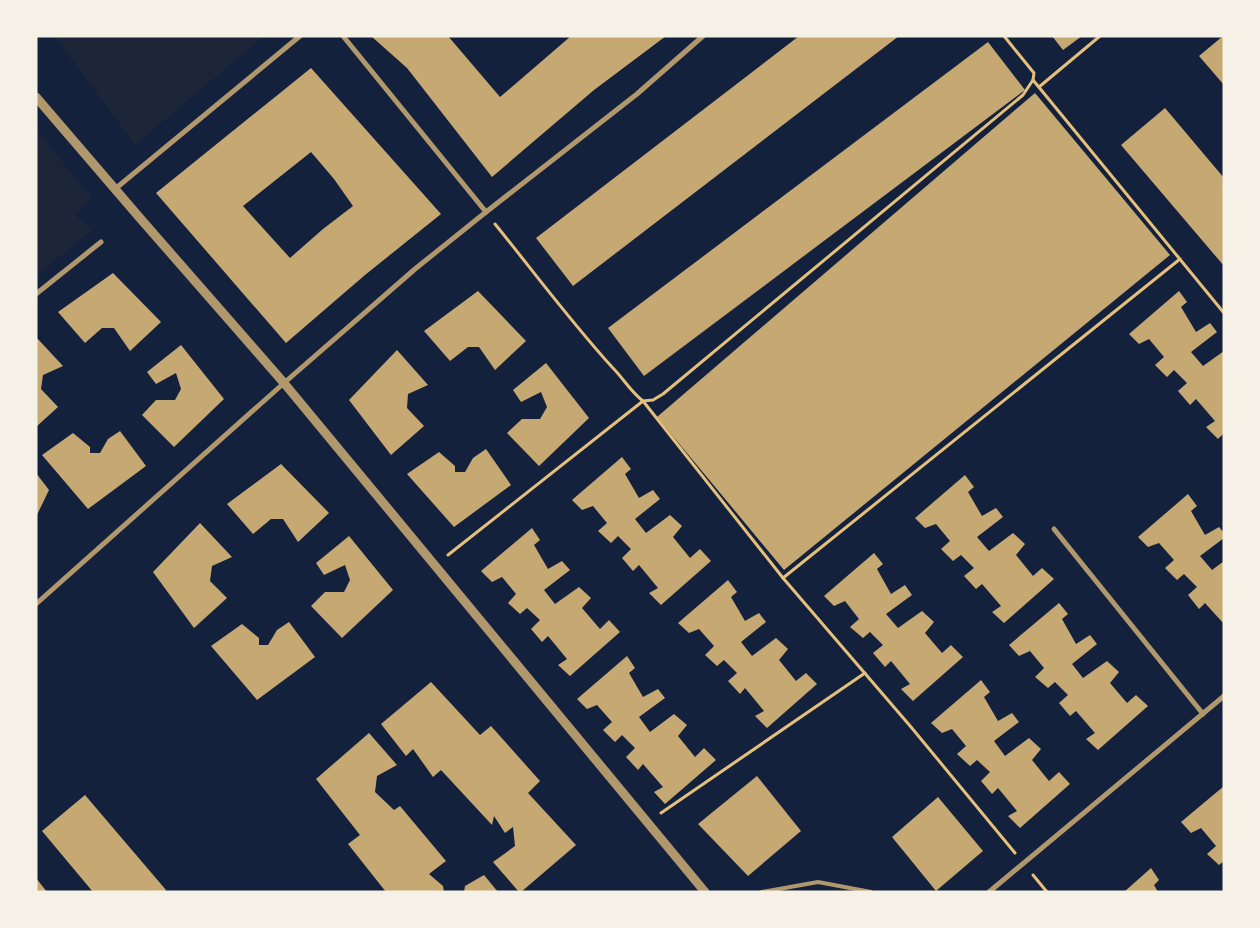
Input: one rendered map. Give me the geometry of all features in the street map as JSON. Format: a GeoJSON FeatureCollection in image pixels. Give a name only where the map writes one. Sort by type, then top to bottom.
{"type":"FeatureCollection","features":[{"type":"Feature","properties":{"kind":"street"},"geometry":{"type":"LineString","coordinates":[[115,189],[300,36]]}},
{"type":"Feature","properties":{"kind":"street"},"geometry":{"type":"LineString","coordinates":[[342,36],[486,212]]}},
{"type":"Feature","properties":{"kind":"street"},"geometry":{"type":"LineString","coordinates":[[36,604],[284,383],[408,276],[486,212],[637,94],[703,36]]}},
{"type":"Feature","properties":{"kind":"street"},"geometry":{"type":"LineString","coordinates":[[36,97],[284,383],[705,892]]}},
{"type":"Feature","properties":{"kind":"street"},"geometry":{"type":"LineString","coordinates":[[36,294],[101,242]]}},
{"type":"Feature","properties":{"kind":"street"},"geometry":{"type":"LineString","coordinates":[[1054,529],[1202,714]]}},
{"type":"Feature","properties":{"kind":"street"},"geometry":{"type":"LineString","coordinates":[[988,892],[1224,696]]}},
{"type":"Feature","properties":{"kind":"lane"},"geometry":{"type":"LineString","coordinates":[[762,892],[818,882],[871,892]]}},
{"type":"Feature","properties":{"kind":"path"},"geometry":{"type":"LineString","coordinates":[[435,565],[643,401],[653,400],[671,388],[1023,95],[1033,80],[1034,73],[1032,68],[1004,36]]}},
{"type":"Feature","properties":{"kind":"path"},"geometry":{"type":"LineString","coordinates":[[1039,87],[1100,36]]}},
{"type":"Feature","properties":{"kind":"path"},"geometry":{"type":"LineString","coordinates":[[1033,80],[1224,313]]}},
{"type":"Feature","properties":{"kind":"path"},"geometry":{"type":"LineString","coordinates":[[486,212],[634,395],[643,401],[783,578],[865,673],[1047,892]]}},
{"type":"Feature","properties":{"kind":"path"},"geometry":{"type":"LineString","coordinates":[[783,578],[1180,259]]}},
{"type":"Feature","properties":{"kind":"path"},"geometry":{"type":"LineString","coordinates":[[648,822],[865,673]]}},
{"type":"Feature","properties":{"kind":"shaded area"},"geometry":{"type":"Polygon","coordinates":[[[55,36],[264,36],[135,145],[55,36]]]}},
{"type":"Feature","properties":{"kind":"shaded area"},"geometry":{"type":"Polygon","coordinates":[[[36,129],[91,198],[75,215],[92,230],[36,276],[36,129]]]}},
{"type":"Feature","properties":{"kind":"building"},"geometry":{"type":"Polygon","coordinates":[[[371,36],[448,36],[500,97],[571,36],[666,36],[594,90],[492,177],[407,68],[371,36]]]}},
{"type":"Feature","properties":{"kind":"building"},"geometry":{"type":"Polygon","coordinates":[[[799,36],[899,36],[573,286],[536,238],[799,36]]]}},
{"type":"Feature","properties":{"kind":"building"},"geometry":{"type":"Polygon","coordinates":[[[1052,36],[1082,36],[1063,50],[1052,36]]]}},
{"type":"Feature","properties":{"kind":"building"},"geometry":{"type":"Polygon","coordinates":[[[1224,36],[1224,85],[1199,56],[1224,36]]]}},
{"type":"Feature","properties":{"kind":"building"},"geometry":{"type":"Polygon","coordinates":[[[988,42],[1025,90],[644,376],[608,328],[988,42]]]}},
{"type":"Feature","properties":{"kind":"building"},"geometry":{"type":"Polygon","coordinates":[[[311,68],[441,214],[365,275],[286,343],[156,193],[311,68]],[[311,152],[243,206],[290,258],[353,206],[334,179],[311,152]]]}},
{"type":"Feature","properties":{"kind":"building"},"geometry":{"type":"Polygon","coordinates":[[[1035,93],[1170,255],[784,570],[657,417],[1035,93]]]}},
{"type":"Feature","properties":{"kind":"building"},"geometry":{"type":"Polygon","coordinates":[[[1165,108],[1224,178],[1224,266],[1121,145],[1165,108]]]}},
{"type":"Feature","properties":{"kind":"building"},"geometry":{"type":"Polygon","coordinates":[[[113,273],[161,322],[130,351],[114,328],[102,328],[85,343],[58,312],[113,273]]]}},
{"type":"Feature","properties":{"kind":"building"},"geometry":{"type":"Polygon","coordinates":[[[478,291],[526,341],[495,370],[479,347],[468,347],[450,361],[424,331],[478,291]]]}},
{"type":"Feature","properties":{"kind":"building"},"geometry":{"type":"Polygon","coordinates":[[[1179,291],[1187,302],[1181,307],[1196,332],[1210,323],[1217,332],[1191,352],[1203,366],[1224,351],[1224,433],[1218,439],[1206,427],[1215,421],[1196,399],[1190,405],[1178,391],[1187,383],[1174,370],[1167,377],[1155,365],[1164,357],[1149,339],[1139,344],[1129,334],[1179,291]]]}},
{"type":"Feature","properties":{"kind":"building"},"geometry":{"type":"Polygon","coordinates":[[[36,337],[63,366],[43,375],[41,389],[58,407],[36,427],[36,337]]]}},
{"type":"Feature","properties":{"kind":"building"},"geometry":{"type":"Polygon","coordinates":[[[181,345],[224,399],[174,447],[142,415],[156,400],[175,400],[181,389],[176,373],[156,384],[147,372],[181,345]]]}},
{"type":"Feature","properties":{"kind":"building"},"geometry":{"type":"Polygon","coordinates":[[[397,350],[428,385],[408,394],[407,408],[424,426],[391,455],[349,400],[397,350]]]}},
{"type":"Feature","properties":{"kind":"building"},"geometry":{"type":"Polygon","coordinates":[[[546,363],[589,418],[539,466],[507,433],[522,419],[540,419],[547,407],[541,392],[521,402],[513,390],[546,363]]]}},
{"type":"Feature","properties":{"kind":"building"},"geometry":{"type":"Polygon","coordinates":[[[120,431],[146,466],[88,509],[42,455],[73,433],[90,447],[90,453],[100,453],[108,439],[120,431]]]}},
{"type":"Feature","properties":{"kind":"building"},"geometry":{"type":"Polygon","coordinates":[[[486,449],[511,485],[454,527],[407,474],[439,452],[455,466],[455,472],[465,472],[473,458],[486,449]]]}},
{"type":"Feature","properties":{"kind":"building"},"geometry":{"type":"Polygon","coordinates":[[[622,457],[631,469],[625,474],[639,498],[653,490],[660,499],[635,519],[646,533],[670,515],[682,526],[673,537],[690,558],[700,549],[711,561],[661,605],[649,593],[658,588],[639,565],[633,571],[622,558],[631,549],[618,536],[611,543],[598,531],[607,523],[593,506],[582,510],[572,500],[622,457]]]}},
{"type":"Feature","properties":{"kind":"building"},"geometry":{"type":"Polygon","coordinates":[[[281,464],[329,513],[298,542],[283,519],[271,519],[253,534],[227,504],[281,464]]]}},
{"type":"Feature","properties":{"kind":"building"},"geometry":{"type":"Polygon","coordinates":[[[36,473],[49,490],[36,517],[36,473]]]}},
{"type":"Feature","properties":{"kind":"building"},"geometry":{"type":"Polygon","coordinates":[[[965,475],[974,487],[968,492],[982,516],[996,508],[1003,517],[977,537],[989,551],[1013,533],[1025,544],[1016,555],[1033,576],[1042,568],[1054,579],[1004,623],[992,612],[1001,606],[982,584],[976,589],[964,576],[974,568],[961,555],[953,561],[941,549],[950,541],[936,524],[925,528],[915,518],[965,475]]]}},
{"type":"Feature","properties":{"kind":"building"},"geometry":{"type":"Polygon","coordinates":[[[1188,494],[1197,506],[1191,511],[1205,535],[1219,527],[1224,533],[1224,538],[1200,556],[1212,570],[1224,561],[1224,624],[1205,603],[1199,609],[1188,595],[1197,587],[1184,574],[1177,580],[1165,568],[1174,560],[1159,543],[1148,547],[1138,537],[1188,494]]]}},
{"type":"Feature","properties":{"kind":"building"},"geometry":{"type":"Polygon","coordinates":[[[200,523],[232,557],[212,566],[210,581],[227,598],[194,628],[153,572],[200,523]]]}},
{"type":"Feature","properties":{"kind":"building"},"geometry":{"type":"Polygon","coordinates":[[[532,528],[540,540],[534,545],[548,569],[562,561],[570,570],[544,590],[555,604],[579,587],[591,598],[582,608],[600,629],[609,620],[620,632],[570,676],[558,665],[567,659],[548,636],[542,642],[531,629],[540,620],[527,608],[520,614],[508,603],[516,594],[502,577],[492,582],[481,571],[532,528]]]}},
{"type":"Feature","properties":{"kind":"building"},"geometry":{"type":"Polygon","coordinates":[[[349,536],[393,590],[342,638],[311,606],[325,592],[344,592],[350,580],[345,565],[324,575],[316,563],[349,536]]]}},
{"type":"Feature","properties":{"kind":"building"},"geometry":{"type":"Polygon","coordinates":[[[874,553],[883,564],[877,569],[891,594],[905,585],[912,595],[886,614],[898,628],[922,611],[934,622],[925,633],[942,653],[951,645],[963,657],[913,701],[901,689],[910,684],[891,661],[885,667],[873,653],[883,645],[870,632],[863,638],[850,627],[859,619],[845,601],[834,606],[824,596],[874,553]]]}},
{"type":"Feature","properties":{"kind":"building"},"geometry":{"type":"Polygon","coordinates":[[[728,580],[737,592],[731,597],[745,621],[759,613],[766,622],[741,642],[752,656],[776,638],[788,649],[779,660],[796,681],[806,673],[817,684],[767,728],[755,716],[764,711],[745,688],[740,694],[728,681],[737,673],[724,660],[717,666],[705,655],[714,646],[699,629],[689,633],[678,623],[728,580]]]}},
{"type":"Feature","properties":{"kind":"building"},"geometry":{"type":"Polygon","coordinates":[[[1059,603],[1068,614],[1062,619],[1076,644],[1090,635],[1097,644],[1072,664],[1083,678],[1107,661],[1119,672],[1110,683],[1127,703],[1136,695],[1148,706],[1098,750],[1086,739],[1095,733],[1076,711],[1070,716],[1059,703],[1068,695],[1055,682],[1048,688],[1035,677],[1044,668],[1030,651],[1019,656],[1009,645],[1059,603]]]}},
{"type":"Feature","properties":{"kind":"building"},"geometry":{"type":"Polygon","coordinates":[[[289,622],[315,657],[257,700],[211,646],[242,624],[259,638],[259,645],[268,645],[277,630],[289,622]]]}},
{"type":"Feature","properties":{"kind":"building"},"geometry":{"type":"Polygon","coordinates":[[[627,656],[635,668],[629,673],[643,697],[658,689],[665,698],[639,717],[650,732],[674,714],[687,725],[678,736],[695,757],[704,748],[716,760],[665,804],[654,792],[663,787],[643,764],[638,770],[626,757],[635,748],[622,735],[615,742],[603,730],[612,722],[597,705],[587,709],[577,699],[627,656]]]}},
{"type":"Feature","properties":{"kind":"building"},"geometry":{"type":"Polygon","coordinates":[[[981,680],[990,692],[984,697],[998,721],[1012,713],[1019,722],[994,741],[1005,756],[1029,738],[1041,749],[1032,760],[1049,781],[1059,772],[1070,784],[1020,828],[1008,816],[1017,811],[998,788],[992,794],[981,781],[990,772],[977,760],[970,766],[957,754],[966,746],[952,729],[942,733],[931,723],[981,680]]]}},
{"type":"Feature","properties":{"kind":"building"},"geometry":{"type":"Polygon","coordinates":[[[431,682],[480,735],[491,726],[540,781],[528,793],[576,845],[521,892],[493,862],[515,846],[513,827],[505,833],[494,816],[492,825],[441,770],[433,777],[413,749],[406,756],[381,724],[431,682]]]}},
{"type":"Feature","properties":{"kind":"building"},"geometry":{"type":"Polygon","coordinates":[[[369,733],[397,765],[377,776],[375,792],[394,810],[375,823],[400,806],[446,861],[429,874],[443,886],[444,892],[386,892],[348,844],[360,835],[316,779],[369,733]]]}},
{"type":"Feature","properties":{"kind":"building"},"geometry":{"type":"Polygon","coordinates":[[[757,776],[801,831],[748,876],[698,824],[757,776]]]}},
{"type":"Feature","properties":{"kind":"building"},"geometry":{"type":"Polygon","coordinates":[[[1224,786],[1224,861],[1219,865],[1207,854],[1216,846],[1201,828],[1191,833],[1181,822],[1224,786]]]}},
{"type":"Feature","properties":{"kind":"building"},"geometry":{"type":"Polygon","coordinates":[[[85,795],[166,890],[164,892],[93,892],[42,831],[85,795]]]}},
{"type":"Feature","properties":{"kind":"building"},"geometry":{"type":"Polygon","coordinates":[[[938,797],[983,851],[936,891],[892,837],[938,797]]]}},
{"type":"Feature","properties":{"kind":"building"},"geometry":{"type":"Polygon","coordinates":[[[1151,868],[1159,880],[1154,885],[1158,892],[1124,892],[1151,868]]]}},
{"type":"Feature","properties":{"kind":"building"},"geometry":{"type":"Polygon","coordinates":[[[484,875],[498,892],[464,892],[465,886],[484,875]]]}},
{"type":"Feature","properties":{"kind":"building"},"geometry":{"type":"Polygon","coordinates":[[[36,878],[47,892],[36,892],[36,878]]]}}]}
